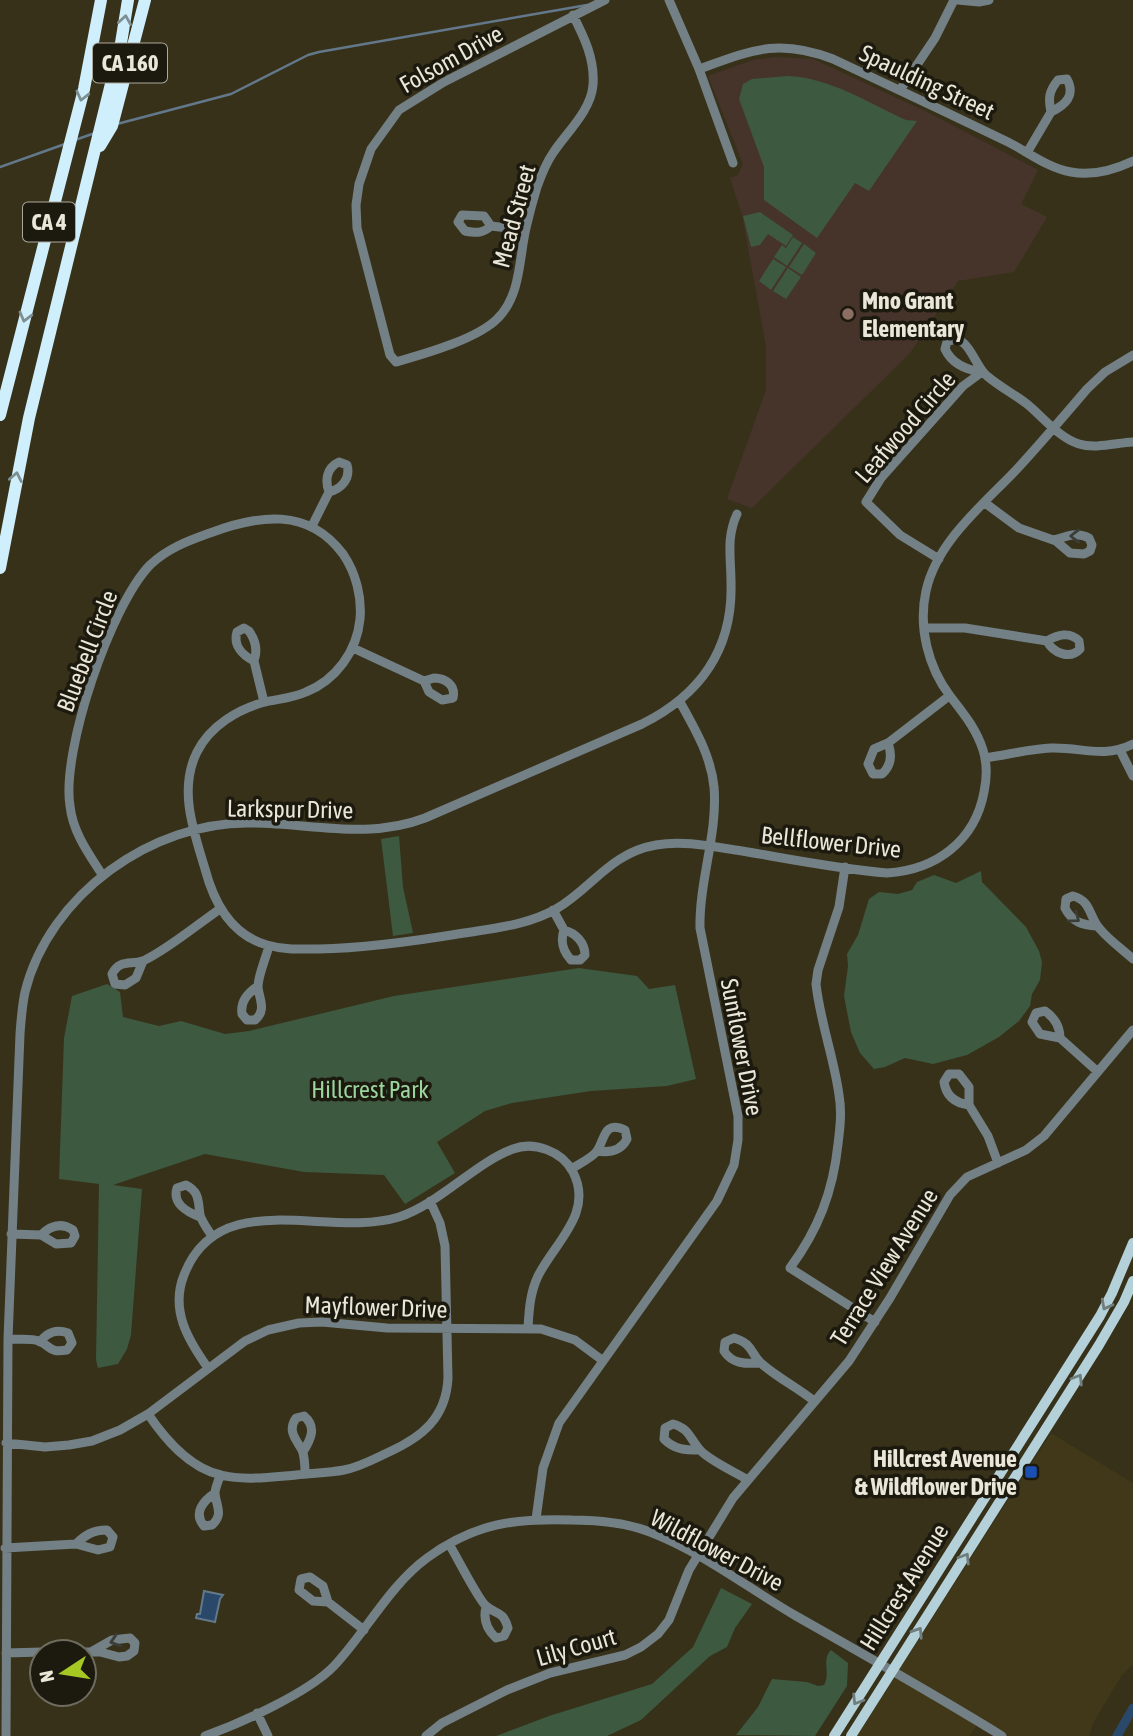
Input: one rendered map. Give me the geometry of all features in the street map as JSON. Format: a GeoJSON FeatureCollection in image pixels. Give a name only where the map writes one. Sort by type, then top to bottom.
{"type":"FeatureCollection","features":[{"type":"Feature","properties":{"kind":"highway","name":"CA 160"},"geometry":{"type":"LineString","coordinates":[[94,0],[96,30]]}},
{"type":"Feature","properties":{"kind":"highway","name":"CA 4"},"geometry":{"type":"LineString","coordinates":[[0,415],[84,89],[101,0]]}},
{"type":"Feature","properties":{"kind":"highway","name":"CA 4"},"geometry":{"type":"LineString","coordinates":[[0,568],[29,418],[121,43],[128,0]]}},
{"type":"Feature","properties":{"kind":"highway","name":"CA 160"},"geometry":{"type":"LineString","coordinates":[[92,158],[112,126],[145,0]]}},
{"type":"Feature","properties":{"kind":"main road","name":"Hillcrest Avenue"},"geometry":{"type":"LineString","coordinates":[[835,1736],[1107,1304],[1133,1243]]}},
{"type":"Feature","properties":{"kind":"main road","name":"Hillcrest Avenue"},"geometry":{"type":"LineString","coordinates":[[851,1736],[1114,1320],[1133,1281]]}},
{"type":"Feature","properties":{"kind":"main road"},"geometry":{"type":"LineString","coordinates":[[1041,1437],[1040,1423],[1057,1384]]}},
{"type":"Feature","properties":{"kind":"street","name":"Folsom Drive"},"geometry":{"type":"LineString","coordinates":[[390,355],[357,228],[359,184],[371,149],[399,110],[444,82],[605,0]]}},
{"type":"Feature","properties":{"kind":"street"},"geometry":{"type":"LineString","coordinates":[[668,0],[699,69],[733,163]]}},
{"type":"Feature","properties":{"kind":"street"},"geometry":{"type":"LineString","coordinates":[[900,90],[956,0],[989,0]]}},
{"type":"Feature","properties":{"kind":"street","name":"Mead Street"},"geometry":{"type":"LineString","coordinates":[[390,355],[396,362],[429,353],[480,331],[498,318],[512,297],[523,256],[525,230],[538,187],[550,156],[582,114],[593,87],[590,51],[573,15]]}},
{"type":"Feature","properties":{"kind":"street","name":"Spaulding Street"},"geometry":{"type":"LineString","coordinates":[[699,69],[745,53],[778,46],[808,49],[1028,151],[1057,168],[1071,172],[1097,173],[1133,161]]}},
{"type":"Feature","properties":{"kind":"street"},"geometry":{"type":"LineString","coordinates":[[1028,151],[1051,112]]}},
{"type":"Feature","properties":{"kind":"street"},"geometry":{"type":"LineString","coordinates":[[491,226],[525,230]]}},
{"type":"Feature","properties":{"kind":"street","name":"Bellflower Drive"},"geometry":{"type":"LineString","coordinates":[[194,830],[210,890],[220,909],[244,933],[269,946],[299,949],[384,946],[515,924],[554,910],[607,866],[635,852],[660,845],[708,846],[880,872],[902,872],[926,865],[949,852],[965,836],[979,811],[985,785],[985,758],[968,719],[950,695],[930,659],[924,628],[926,590],[939,559],[952,540],[1097,379],[1133,355]]}},
{"type":"Feature","properties":{"kind":"street","name":"Leafwood Circle"},"geometry":{"type":"LineString","coordinates":[[939,559],[900,535],[866,502],[881,478],[963,386],[982,372],[1003,390],[1028,405],[1054,428]]}},
{"type":"Feature","properties":{"kind":"street"},"geometry":{"type":"LineString","coordinates":[[1054,428],[1072,441],[1084,445],[1133,442]]}},
{"type":"Feature","properties":{"kind":"street"},"geometry":{"type":"LineString","coordinates":[[312,526],[329,492]]}},
{"type":"Feature","properties":{"kind":"street"},"geometry":{"type":"LineString","coordinates":[[985,503],[1021,529],[1053,540]]}},
{"type":"Feature","properties":{"kind":"street","name":"Larkspur Drive"},"geometry":{"type":"LineString","coordinates":[[6,1736],[8,1339],[20,1034],[25,991],[37,960],[54,930],[83,893],[103,876],[156,844],[194,830],[251,823],[345,830],[407,824],[642,724],[680,702],[707,671],[724,635],[732,593],[729,537],[737,514]]}},
{"type":"Feature","properties":{"kind":"street","name":"Bluebell Circle"},"geometry":{"type":"LineString","coordinates":[[103,876],[74,825],[69,786],[82,709],[122,605],[144,573],[175,546],[251,520],[281,518],[312,526],[341,551],[356,579],[361,618],[353,648],[334,673],[309,691],[251,706],[227,718],[209,735],[197,751],[188,785],[194,830]]}},
{"type":"Feature","properties":{"kind":"street"},"geometry":{"type":"LineString","coordinates":[[924,628],[965,628],[1047,641]]}},
{"type":"Feature","properties":{"kind":"street"},"geometry":{"type":"LineString","coordinates":[[353,648],[424,681]]}},
{"type":"Feature","properties":{"kind":"street"},"geometry":{"type":"LineString","coordinates":[[254,661],[264,702]]}},
{"type":"Feature","properties":{"kind":"street"},"geometry":{"type":"LineString","coordinates":[[888,743],[950,695]]}},
{"type":"Feature","properties":{"kind":"street","name":"Sunflower Drive"},"geometry":{"type":"LineString","coordinates":[[536,1519],[542,1468],[553,1434],[716,1200],[732,1172],[737,1152],[739,1129],[736,1096],[701,928],[701,905],[714,806],[713,780],[703,746],[680,702]]}},
{"type":"Feature","properties":{"kind":"street"},"geometry":{"type":"LineString","coordinates":[[985,758],[1053,748],[1093,753],[1120,750],[1133,744]]}},
{"type":"Feature","properties":{"kind":"street"},"geometry":{"type":"LineString","coordinates":[[1120,750],[1133,776]]}},
{"type":"Feature","properties":{"kind":"street"},"geometry":{"type":"LineString","coordinates":[[845,867],[839,907],[816,984],[839,1096],[841,1119],[835,1167],[822,1215],[790,1268],[875,1322]]}},
{"type":"Feature","properties":{"kind":"street"},"geometry":{"type":"LineString","coordinates":[[143,961],[220,909]]}},
{"type":"Feature","properties":{"kind":"street"},"geometry":{"type":"LineString","coordinates":[[554,910],[564,930]]}},
{"type":"Feature","properties":{"kind":"street"},"geometry":{"type":"LineString","coordinates":[[1097,926],[1133,959]]}},
{"type":"Feature","properties":{"kind":"street"},"geometry":{"type":"LineString","coordinates":[[258,986],[269,946]]}},
{"type":"Feature","properties":{"kind":"street","name":"Terrace View Avenue"},"geometry":{"type":"LineString","coordinates":[[697,1557],[748,1480],[849,1362],[950,1195],[967,1177],[1026,1150],[1044,1136],[1133,1030]]}},
{"type":"Feature","properties":{"kind":"street"},"geometry":{"type":"LineString","coordinates":[[1060,1038],[1098,1072]]}},
{"type":"Feature","properties":{"kind":"street"},"geometry":{"type":"LineString","coordinates":[[969,1105],[988,1136],[998,1163]]}},
{"type":"Feature","properties":{"kind":"street"},"geometry":{"type":"LineString","coordinates":[[208,1368],[187,1336],[180,1318],[179,1300],[182,1279],[187,1268],[199,1249],[212,1236],[224,1229],[251,1222],[383,1221],[409,1213],[517,1148],[538,1147],[561,1158],[572,1169],[578,1184],[579,1208],[570,1228],[536,1281],[530,1300],[528,1328]]}},
{"type":"Feature","properties":{"kind":"street"},"geometry":{"type":"LineString","coordinates":[[572,1169],[597,1151]]}},
{"type":"Feature","properties":{"kind":"street"},"geometry":{"type":"LineString","coordinates":[[148,1414],[178,1451],[220,1475],[255,1477],[305,1474],[359,1466],[408,1443],[428,1429],[441,1411],[447,1392],[445,1240],[430,1201]]}},
{"type":"Feature","properties":{"kind":"street"},"geometry":{"type":"LineString","coordinates":[[200,1217],[212,1236]]}},
{"type":"Feature","properties":{"kind":"street"},"geometry":{"type":"LineString","coordinates":[[11,1234],[41,1235]]}},
{"type":"Feature","properties":{"kind":"street","name":"Mayflower Drive"},"geometry":{"type":"LineString","coordinates":[[6,1443],[45,1447],[92,1441],[120,1430],[148,1414],[246,1341],[268,1330],[290,1324],[320,1321],[387,1328],[528,1328],[566,1336],[603,1360]]}},
{"type":"Feature","properties":{"kind":"street"},"geometry":{"type":"LineString","coordinates":[[8,1339],[40,1342]]}},
{"type":"Feature","properties":{"kind":"street"},"geometry":{"type":"LineString","coordinates":[[760,1363],[814,1401]]}},
{"type":"Feature","properties":{"kind":"street"},"geometry":{"type":"LineString","coordinates":[[699,1450],[748,1480]]}},
{"type":"Feature","properties":{"kind":"street"},"geometry":{"type":"LineString","coordinates":[[303,1452],[305,1474]]}},
{"type":"Feature","properties":{"kind":"street"},"geometry":{"type":"LineString","coordinates":[[215,1493],[220,1475]]}},
{"type":"Feature","properties":{"kind":"street","name":"Wildflower Drive"},"geometry":{"type":"LineString","coordinates":[[205,1736],[257,1713],[317,1681],[335,1664],[413,1571],[449,1544],[484,1527],[509,1521],[536,1519],[601,1521],[638,1528],[697,1557],[1002,1736]]}},
{"type":"Feature","properties":{"kind":"street"},"geometry":{"type":"LineString","coordinates":[[5,1548],[76,1544]]}},
{"type":"Feature","properties":{"kind":"street"},"geometry":{"type":"LineString","coordinates":[[449,1544],[486,1607]]}},
{"type":"Feature","properties":{"kind":"street","name":"Lily Court"},"geometry":{"type":"LineString","coordinates":[[426,1736],[442,1723],[518,1685],[550,1673],[625,1655],[649,1642],[667,1624],[685,1577],[697,1557]]}},
{"type":"Feature","properties":{"kind":"street"},"geometry":{"type":"LineString","coordinates":[[328,1602],[364,1630]]}},
{"type":"Feature","properties":{"kind":"street"},"geometry":{"type":"LineString","coordinates":[[6,1653],[28,1653]]}},
{"type":"Feature","properties":{"kind":"street"},"geometry":{"type":"LineString","coordinates":[[257,1713],[268,1736]]}},
{"type":"Feature","properties":{"kind":"shaded area","name":"Mno Grant Elementary"},"geometry":{"type":"Polygon","coordinates":[[[776,57],[813,59],[929,113],[1038,170],[1021,204],[1047,217],[1014,272],[958,281],[910,353],[752,508],[727,499],[766,390],[766,346],[742,215],[730,178],[738,175],[743,164],[708,76],[753,60],[776,57]]]}},
{"type":"Feature","properties":{"kind":"shaded area"},"geometry":{"type":"Polygon","coordinates":[[[1051,1433],[1133,1483],[1133,1664],[1122,1675],[1092,1725],[1090,1736],[1007,1736],[980,1720],[970,1736],[857,1736],[1051,1433]]]}},
{"type":"Feature","properties":{"kind":"green space"},"geometry":{"type":"Polygon","coordinates":[[[803,77],[833,86],[906,120],[917,121],[869,191],[855,183],[817,238],[764,200],[764,167],[739,99],[743,84],[752,79],[803,77]]]}},
{"type":"Feature","properties":{"kind":"green space"},"geometry":{"type":"Polygon","coordinates":[[[760,212],[793,235],[786,246],[768,234],[760,245],[751,247],[743,216],[760,212]]]}},
{"type":"Feature","properties":{"kind":"green space"},"geometry":{"type":"Polygon","coordinates":[[[793,237],[802,243],[787,266],[774,257],[782,245],[786,248],[793,237]]]}},
{"type":"Feature","properties":{"kind":"green space"},"geometry":{"type":"Polygon","coordinates":[[[804,244],[816,253],[802,275],[789,267],[804,244]]]}},
{"type":"Feature","properties":{"kind":"green space"},"geometry":{"type":"Polygon","coordinates":[[[773,259],[786,267],[771,290],[759,281],[773,259]]]}},
{"type":"Feature","properties":{"kind":"green space"},"geometry":{"type":"Polygon","coordinates":[[[788,268],[801,277],[786,299],[773,291],[788,268]]]}},
{"type":"Feature","properties":{"kind":"green space"},"geometry":{"type":"Polygon","coordinates":[[[399,836],[403,887],[413,933],[393,936],[381,839],[399,836]]]}},
{"type":"Feature","properties":{"kind":"green space"},"geometry":{"type":"Polygon","coordinates":[[[981,871],[982,882],[1026,927],[1039,951],[1042,962],[1040,980],[1032,994],[1030,1006],[1019,1021],[999,1037],[967,1055],[933,1064],[905,1058],[874,1069],[860,1053],[851,1032],[844,996],[847,954],[858,935],[869,899],[879,892],[898,894],[912,890],[917,882],[934,875],[956,883],[981,871]]]}},
{"type":"Feature","properties":{"kind":"green space","name":"Hillcrest Park"},"geometry":{"type":"Polygon","coordinates":[[[579,968],[637,976],[649,989],[675,985],[696,1079],[667,1086],[591,1091],[512,1103],[485,1111],[437,1142],[455,1173],[405,1204],[384,1175],[304,1172],[205,1154],[113,1185],[142,1189],[131,1335],[118,1364],[98,1368],[99,1184],[59,1179],[64,1038],[72,996],[107,984],[120,992],[123,1017],[159,1026],[181,1021],[225,1034],[249,1031],[394,996],[579,968]]]}},
{"type":"Feature","properties":{"kind":"green space"},"geometry":{"type":"Polygon","coordinates":[[[721,1588],[752,1604],[735,1628],[727,1647],[710,1656],[641,1720],[607,1736],[496,1736],[549,1716],[652,1684],[693,1647],[721,1588]]]}},
{"type":"Feature","properties":{"kind":"green space"},"geometry":{"type":"Polygon","coordinates":[[[831,1650],[848,1663],[847,1686],[815,1736],[736,1735],[758,1707],[772,1679],[824,1685],[827,1658],[831,1650]]]}},
{"type":"Feature","properties":{"kind":"water"},"geometry":{"type":"Polygon","coordinates":[[[204,1591],[223,1595],[215,1622],[196,1618],[197,1614],[200,1614],[204,1591]]]}},
{"type":"Feature","properties":{"kind":"waterway"},"geometry":{"type":"LineString","coordinates":[[117,124],[231,94],[319,52],[587,5]]}},
{"type":"Feature","properties":{"kind":"waterway"},"geometry":{"type":"LineString","coordinates":[[75,140],[95,133]]}},
{"type":"Feature","properties":{"kind":"waterway"},"geometry":{"type":"LineString","coordinates":[[0,167],[65,144]]}},
{"type":"Feature","properties":{"kind":"waterway"},"geometry":{"type":"LineString","coordinates":[[1117,1736],[1133,1708]]}},
{"type":"Feature","properties":{"kind":"place","name":"Mno Grant Elementary"},"geometry":{"type":"Point","coordinates":[848,314]}},
{"type":"Feature","properties":{"kind":"place","name":"Hillcrest Avenue & Wildflower Drive"},"geometry":{"type":"Point","coordinates":[1031,1472]}}]}
